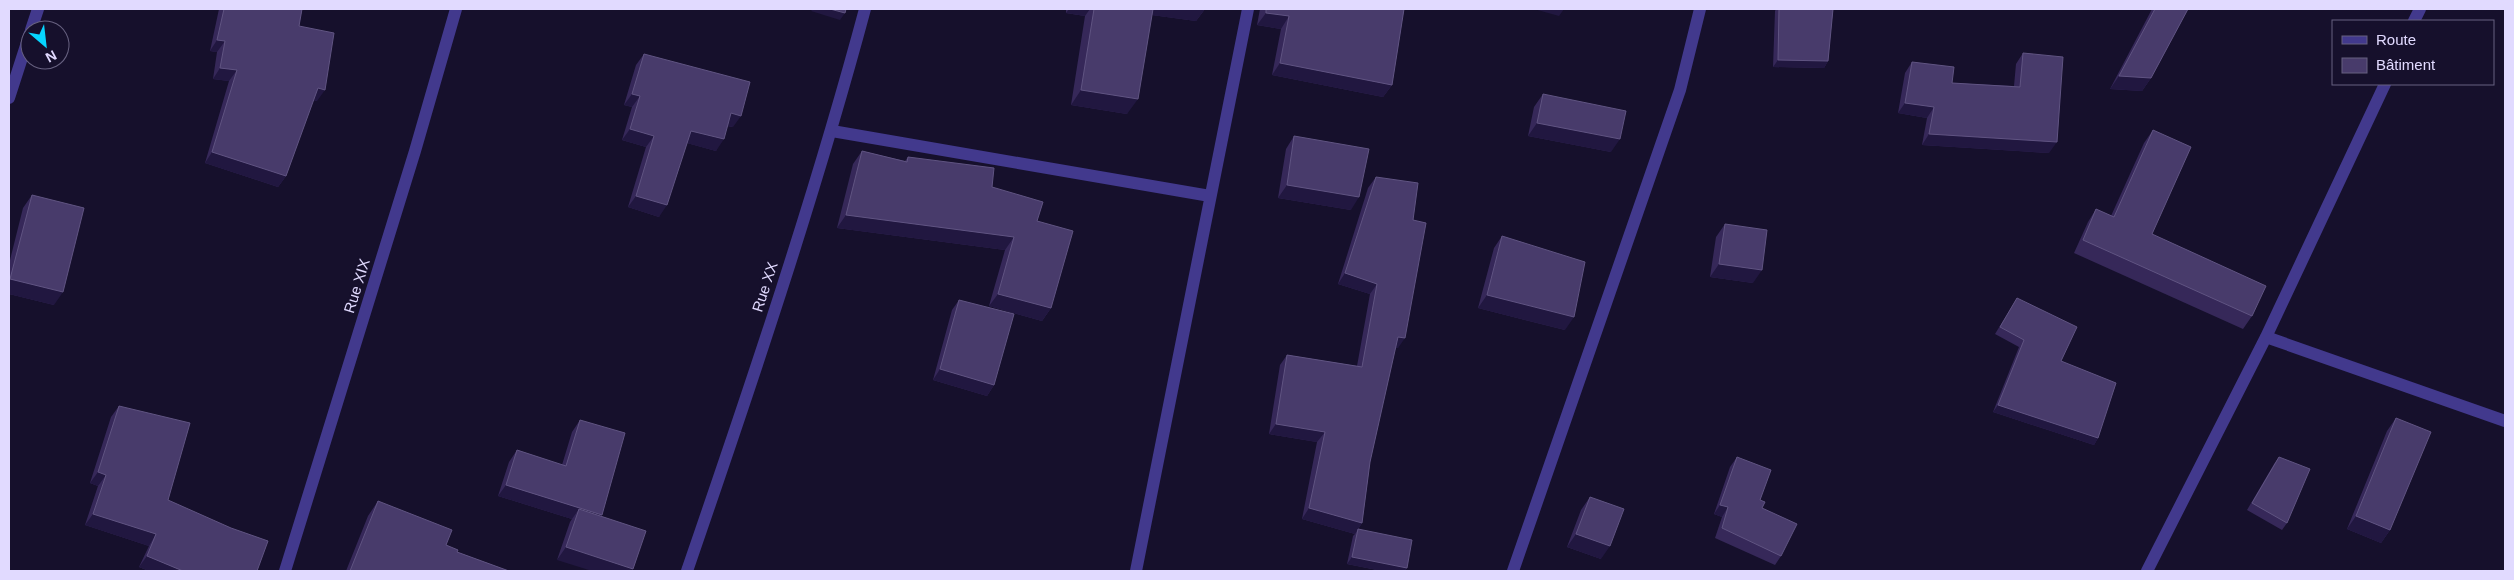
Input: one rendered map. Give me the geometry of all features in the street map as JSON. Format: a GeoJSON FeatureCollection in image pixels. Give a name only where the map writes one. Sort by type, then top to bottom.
{"type":"FeatureCollection","features":[{"type":"Feature","properties":{"kind":"street","name":"Rue XIX"},"geometry":{"type":"LineString","coordinates":[[286,571],[415,151],[456,9]]}},
{"type":"Feature","properties":{"kind":"street","name":"Rue XX"},"geometry":{"type":"LineString","coordinates":[[687,571],[748,395],[832,131],[865,9]]}},
{"type":"Feature","properties":{"kind":"street"},"geometry":{"type":"LineString","coordinates":[[1136,571],[1248,9]]}},
{"type":"Feature","properties":{"kind":"street"},"geometry":{"type":"LineString","coordinates":[[1513,571],[1680,90],[1700,9]]}},
{"type":"Feature","properties":{"kind":"street"},"geometry":{"type":"LineString","coordinates":[[9,98],[20,63]]}},
{"type":"Feature","properties":{"kind":"street"},"geometry":{"type":"LineString","coordinates":[[2147,571],[2266,337],[2386,85]]}},
{"type":"Feature","properties":{"kind":"street"},"geometry":{"type":"LineString","coordinates":[[832,131],[1210,196]]}},
{"type":"Feature","properties":{"kind":"street"},"geometry":{"type":"LineString","coordinates":[[2266,337],[2505,421]]}},
{"type":"Feature","properties":{"kind":"building"},"geometry":{"type":"Polygon","coordinates":[[[224,9],[302,9],[299,26],[334,33],[325,90],[318,88],[286,176],[212,152],[237,70],[220,68],[225,41],[217,40],[224,9]]]}},
{"type":"Feature","properties":{"kind":"building"},"geometry":{"type":"Polygon","coordinates":[[[830,9],[846,9],[845,13],[830,9]]]}},
{"type":"Feature","properties":{"kind":"building"},"geometry":{"type":"Polygon","coordinates":[[[1094,9],[1153,9],[1138,99],[1081,90],[1094,9]]]}},
{"type":"Feature","properties":{"kind":"building"},"geometry":{"type":"Polygon","coordinates":[[[1266,9],[1404,9],[1392,85],[1280,63],[1289,16],[1266,13],[1266,9]]]}},
{"type":"Feature","properties":{"kind":"building"},"geometry":{"type":"Polygon","coordinates":[[[1779,9],[1833,9],[1828,61],[1778,60],[1779,9]]]}},
{"type":"Feature","properties":{"kind":"building"},"geometry":{"type":"Polygon","coordinates":[[[2155,9],[2188,9],[2151,78],[2119,76],[2155,9]]]}},
{"type":"Feature","properties":{"kind":"building"},"geometry":{"type":"Polygon","coordinates":[[[2023,53],[2063,57],[2057,142],[1929,134],[1934,107],[1905,103],[1912,62],[1954,67],[1952,83],[2020,87],[2023,53]]]}},
{"type":"Feature","properties":{"kind":"building"},"geometry":{"type":"Polygon","coordinates":[[[644,54],[750,82],[741,116],[731,113],[724,139],[691,131],[667,205],[636,196],[654,136],[630,129],[640,96],[632,94],[644,54]]]}},
{"type":"Feature","properties":{"kind":"building"},"geometry":{"type":"Polygon","coordinates":[[[1543,94],[1626,111],[1620,139],[1537,123],[1543,94]]]}},
{"type":"Feature","properties":{"kind":"building"},"geometry":{"type":"Polygon","coordinates":[[[2153,130],[2191,147],[2152,234],[2266,286],[2252,316],[2083,240],[2096,209],[2114,217],[2153,130]]]}},
{"type":"Feature","properties":{"kind":"building"},"geometry":{"type":"Polygon","coordinates":[[[1294,136],[1369,149],[1359,197],[1287,185],[1294,136]]]}},
{"type":"Feature","properties":{"kind":"building"},"geometry":{"type":"Polygon","coordinates":[[[862,151],[907,162],[908,157],[994,168],[992,187],[1043,202],[1037,221],[1073,231],[1051,308],[998,294],[1014,237],[846,215],[862,151]]]}},
{"type":"Feature","properties":{"kind":"building"},"geometry":{"type":"Polygon","coordinates":[[[1376,177],[1418,183],[1413,220],[1426,223],[1405,338],[1398,337],[1370,462],[1362,523],[1309,508],[1325,432],[1276,424],[1287,355],[1362,367],[1377,284],[1345,273],[1376,177]]]}},
{"type":"Feature","properties":{"kind":"building"},"geometry":{"type":"Polygon","coordinates":[[[32,195],[84,208],[63,292],[10,279],[32,195]]]}},
{"type":"Feature","properties":{"kind":"building"},"geometry":{"type":"Polygon","coordinates":[[[1725,224],[1767,230],[1762,270],[1719,264],[1725,224]]]}},
{"type":"Feature","properties":{"kind":"building"},"geometry":{"type":"Polygon","coordinates":[[[1502,236],[1585,262],[1574,317],[1487,295],[1502,236]]]}},
{"type":"Feature","properties":{"kind":"building"},"geometry":{"type":"Polygon","coordinates":[[[2017,298],[2077,327],[2061,361],[2116,383],[2098,438],[1998,405],[2024,340],[2000,327],[2017,298]]]}},
{"type":"Feature","properties":{"kind":"building"},"geometry":{"type":"Polygon","coordinates":[[[959,300],[1014,314],[994,385],[940,369],[959,300]]]}},
{"type":"Feature","properties":{"kind":"building"},"geometry":{"type":"Polygon","coordinates":[[[119,406],[190,423],[168,500],[231,528],[268,541],[257,571],[183,571],[147,556],[156,534],[93,514],[106,475],[98,472],[119,406]]]}},
{"type":"Feature","properties":{"kind":"building"},"geometry":{"type":"Polygon","coordinates":[[[2396,418],[2431,432],[2390,530],[2356,516],[2396,418]]]}},
{"type":"Feature","properties":{"kind":"building"},"geometry":{"type":"Polygon","coordinates":[[[580,420],[625,433],[602,515],[506,485],[517,450],[566,466],[580,420]]]}},
{"type":"Feature","properties":{"kind":"building"},"geometry":{"type":"Polygon","coordinates":[[[1737,457],[1771,470],[1760,500],[1765,502],[1762,508],[1797,524],[1781,556],[1722,528],[1728,507],[1720,505],[1737,457]]]}},
{"type":"Feature","properties":{"kind":"building"},"geometry":{"type":"Polygon","coordinates":[[[2279,457],[2310,469],[2287,523],[2252,503],[2279,457]]]}},
{"type":"Feature","properties":{"kind":"building"},"geometry":{"type":"Polygon","coordinates":[[[1590,497],[1624,509],[1610,546],[1576,534],[1590,497]]]}},
{"type":"Feature","properties":{"kind":"building"},"geometry":{"type":"Polygon","coordinates":[[[378,501],[452,530],[446,545],[458,550],[457,552],[509,571],[350,571],[378,501]]]}},
{"type":"Feature","properties":{"kind":"building"},"geometry":{"type":"Polygon","coordinates":[[[579,509],[646,531],[633,569],[566,547],[579,509]]]}},
{"type":"Feature","properties":{"kind":"building"},"geometry":{"type":"Polygon","coordinates":[[[1358,529],[1412,540],[1407,568],[1352,557],[1358,529]]]}}]}
